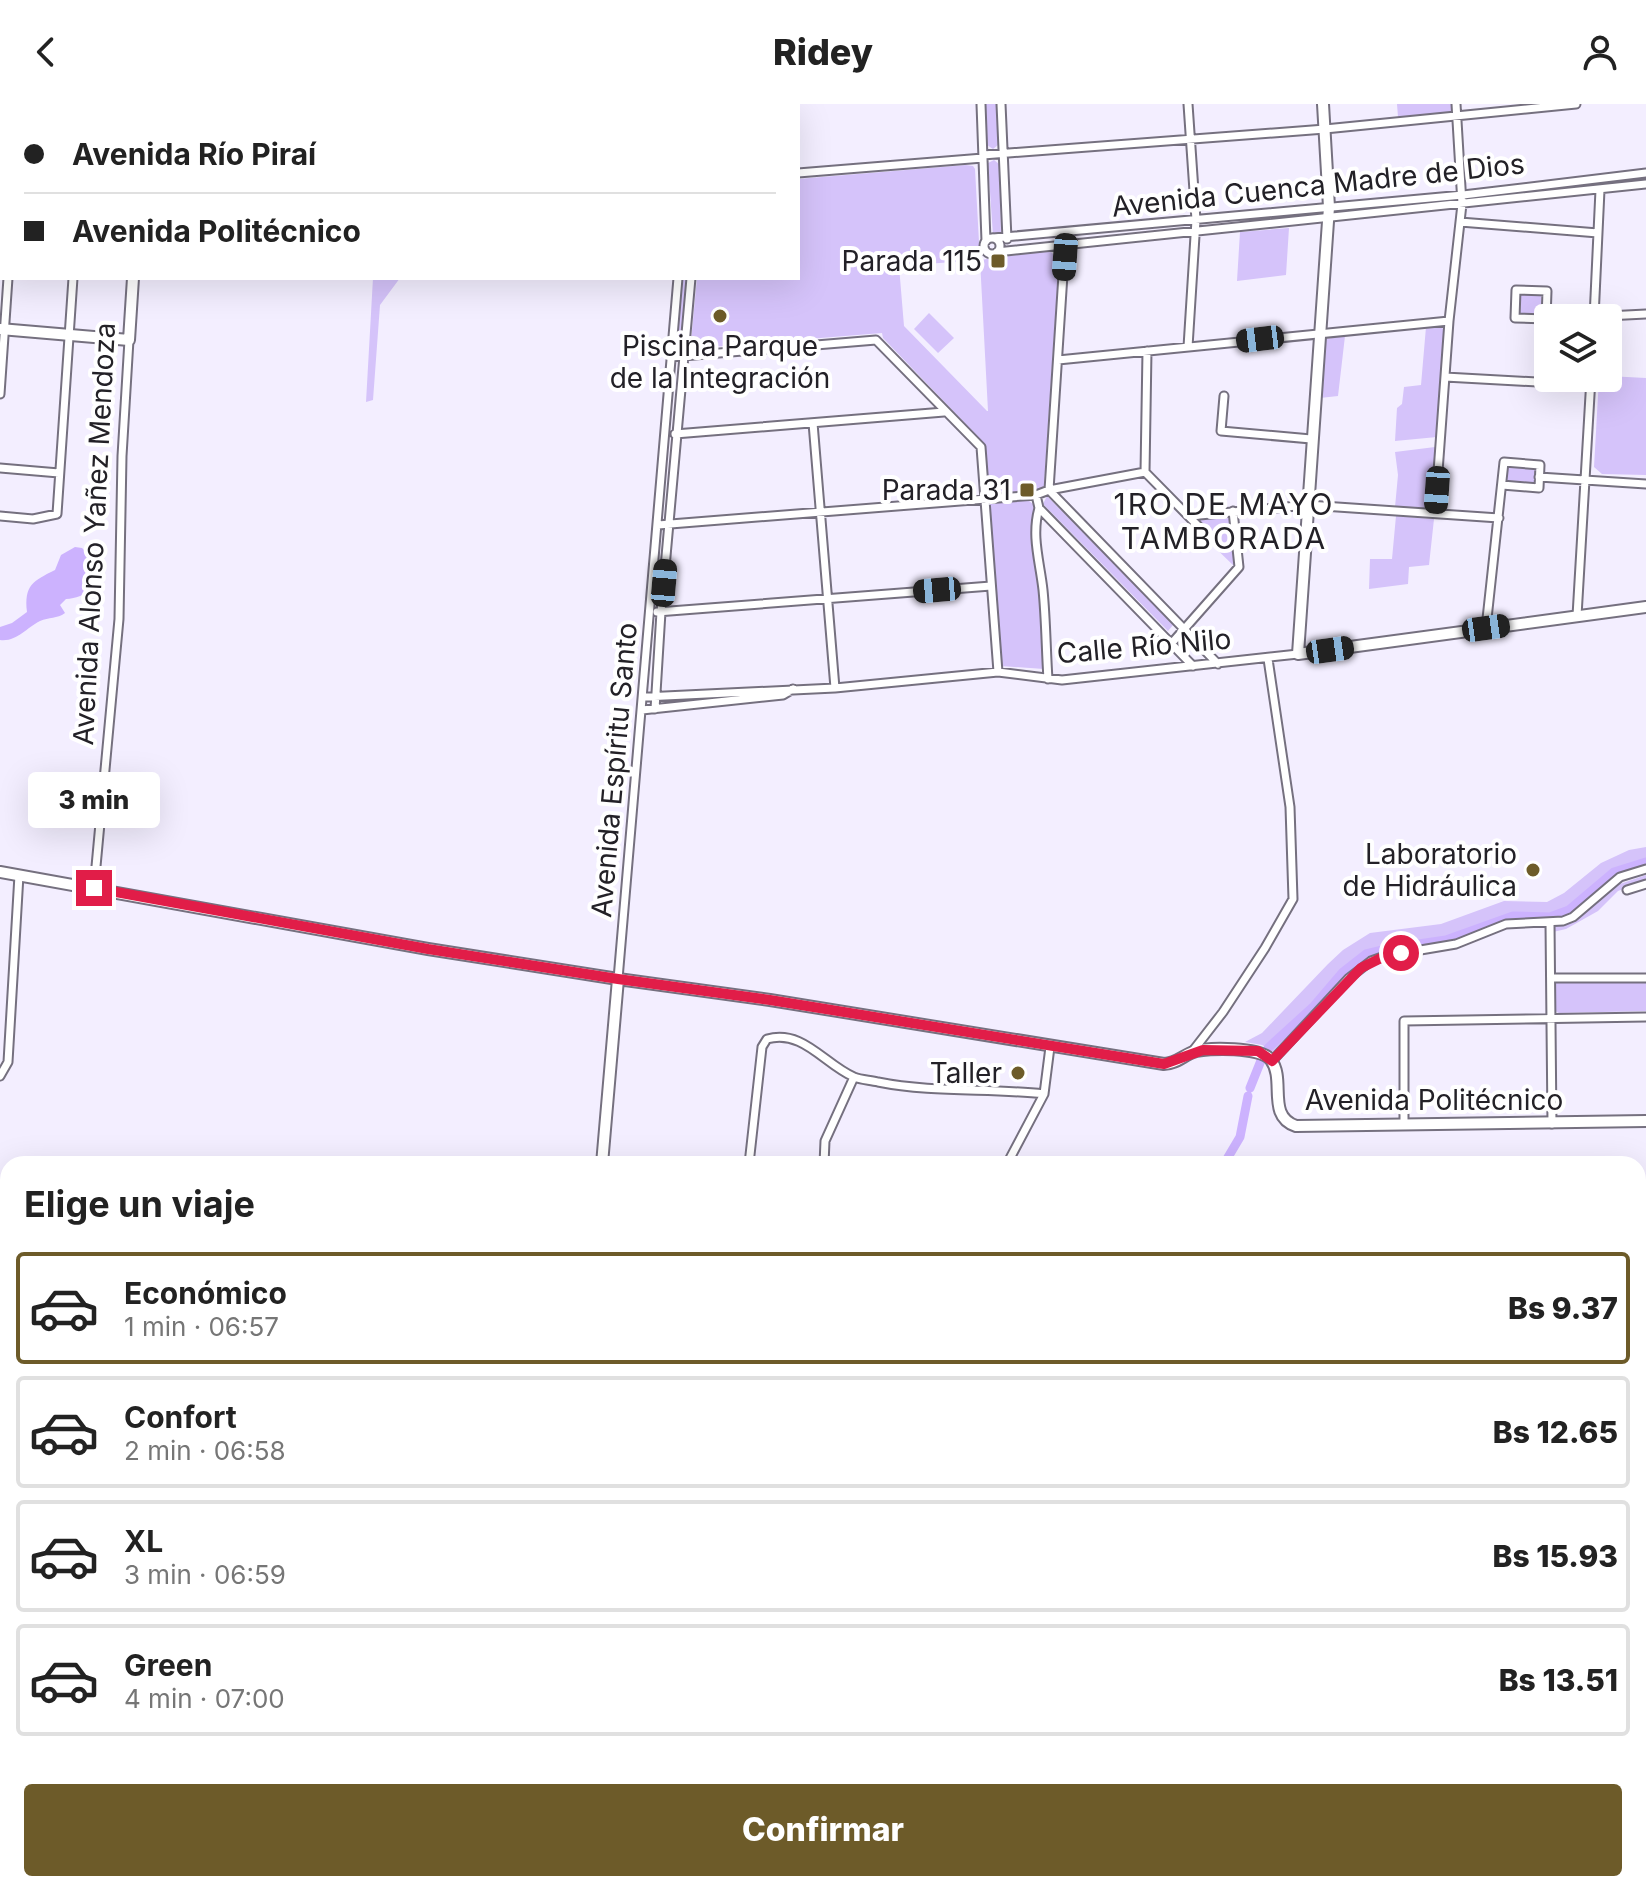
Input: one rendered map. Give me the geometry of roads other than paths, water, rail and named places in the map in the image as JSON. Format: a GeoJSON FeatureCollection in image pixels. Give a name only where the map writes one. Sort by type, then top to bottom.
{"type":"FeatureCollection","features":[{"type":"Feature","properties":{"kind":"main road"},"geometry":{"type":"LineString","coordinates":[[1298,654],[1329,207],[1323,104]]}},
{"type":"Feature","properties":{"kind":"main road","name":"Avenida Alonso Yañez Mendoza"},"geometry":{"type":"LineString","coordinates":[[129,340],[133,280]]}},
{"type":"Feature","properties":{"kind":"main road"},"geometry":{"type":"LineString","coordinates":[[2,329],[129,340]]}},
{"type":"Feature","properties":{"kind":"main road","name":"Calle Río Nilo"},"geometry":{"type":"LineString","coordinates":[[1298,654],[1646,607]]}},
{"type":"Feature","properties":{"kind":"main road"},"geometry":{"type":"LineString","coordinates":[[0,872],[284,924],[1164,1064],[1203,1050],[1258,1051],[1270,1060]]}},
{"type":"Feature","properties":{"kind":"main road"},"geometry":{"type":"LineString","coordinates":[[603,1156],[618,979]]}},
{"type":"Feature","properties":{"kind":"main road","name":"Avenida Politécnico"},"geometry":{"type":"LineString","coordinates":[[1270,1060],[1280,1115],[1296,1126],[1646,1121]]}},
{"type":"Feature","properties":{"kind":"street"},"geometry":{"type":"LineString","coordinates":[[981,104],[990,239],[984,245],[990,254],[997,252],[999,243],[990,239]]}},
{"type":"Feature","properties":{"kind":"street"},"geometry":{"type":"LineString","coordinates":[[1001,104],[1007,249]]}},
{"type":"Feature","properties":{"kind":"street"},"geometry":{"type":"LineString","coordinates":[[1188,104],[1196,220],[1188,347]]}},
{"type":"Feature","properties":{"kind":"street"},"geometry":{"type":"LineString","coordinates":[[1435,513],[1449,321],[1463,195],[1456,104]]}},
{"type":"Feature","properties":{"kind":"street"},"geometry":{"type":"LineString","coordinates":[[800,173],[1325,129],[1576,104]]}},
{"type":"Feature","properties":{"kind":"street","name":"Avenida Cuenca Madre de Dios"},"geometry":{"type":"LineString","coordinates":[[990,239],[1463,195],[1646,173]]}},
{"type":"Feature","properties":{"kind":"street","name":"Avenida Cuenca Madre de Dios"},"geometry":{"type":"LineString","coordinates":[[997,252],[1327,220],[1646,184]]}},
{"type":"Feature","properties":{"kind":"street"},"geometry":{"type":"LineString","coordinates":[[1595,304],[1600,190]]}},
{"type":"Feature","properties":{"kind":"street"},"geometry":{"type":"LineString","coordinates":[[1460,222],[1598,233]]}},
{"type":"Feature","properties":{"kind":"street"},"geometry":{"type":"LineString","coordinates":[[1065,244],[1049,490],[1218,664]]}},
{"type":"Feature","properties":{"kind":"street"},"geometry":{"type":"LineString","coordinates":[[0,394],[2,329],[8,280]]}},
{"type":"Feature","properties":{"kind":"street"},"geometry":{"type":"LineString","coordinates":[[0,516],[33,519],[57,514],[73,280]]}},
{"type":"Feature","properties":{"kind":"street","name":"Avenida Espíritu Santo"},"geometry":{"type":"LineString","coordinates":[[618,979],[678,280]]}},
{"type":"Feature","properties":{"kind":"street","name":"Avenida Espíritu Santo"},"geometry":{"type":"LineString","coordinates":[[655,709],[691,280]]}},
{"type":"Feature","properties":{"kind":"street"},"geometry":{"type":"LineString","coordinates":[[1516,290],[1547,291],[1547,319],[1515,318],[1516,290]]}},
{"type":"Feature","properties":{"kind":"street"},"geometry":{"type":"LineString","coordinates":[[1622,315],[1646,314]]}},
{"type":"Feature","properties":{"kind":"street"},"geometry":{"type":"LineString","coordinates":[[1058,360],[1449,321]]}},
{"type":"Feature","properties":{"kind":"street","name":"Avenida Alonso Yañez Mendoza"},"geometry":{"type":"LineString","coordinates":[[94,888],[119,619],[122,456],[129,340]]}},
{"type":"Feature","properties":{"kind":"street"},"geometry":{"type":"LineString","coordinates":[[671,357],[876,340],[981,447],[998,672]]}},
{"type":"Feature","properties":{"kind":"street"},"geometry":{"type":"LineString","coordinates":[[1147,351],[1145,472],[1204,532]]}},
{"type":"Feature","properties":{"kind":"street"},"geometry":{"type":"LineString","coordinates":[[1445,377],[1534,380]]}},
{"type":"Feature","properties":{"kind":"street"},"geometry":{"type":"LineString","coordinates":[[1577,616],[1590,392]]}},
{"type":"Feature","properties":{"kind":"street"},"geometry":{"type":"LineString","coordinates":[[1224,396],[1221,431],[1311,439]]}},
{"type":"Feature","properties":{"kind":"street"},"geometry":{"type":"LineString","coordinates":[[665,433],[678,435],[944,412]]}},
{"type":"Feature","properties":{"kind":"street"},"geometry":{"type":"LineString","coordinates":[[813,423],[835,688]]}},
{"type":"Feature","properties":{"kind":"street"},"geometry":{"type":"LineString","coordinates":[[1486,628],[1504,462],[1540,465],[1539,488],[1502,485]]}},
{"type":"Feature","properties":{"kind":"street"},"geometry":{"type":"LineString","coordinates":[[0,468],[59,473]]}},
{"type":"Feature","properties":{"kind":"street"},"geometry":{"type":"LineString","coordinates":[[658,525],[1036,495],[1145,472]]}},
{"type":"Feature","properties":{"kind":"street"},"geometry":{"type":"LineString","coordinates":[[1539,477],[1646,484]]}},
{"type":"Feature","properties":{"kind":"street"},"geometry":{"type":"LineString","coordinates":[[1036,495],[1039,508],[1036,546],[1043,590],[1048,679]]}},
{"type":"Feature","properties":{"kind":"street"},"geometry":{"type":"LineString","coordinates":[[1189,516],[1308,505],[1499,518]]}},
{"type":"Feature","properties":{"kind":"street"},"geometry":{"type":"LineString","coordinates":[[1039,508],[1193,666]]}},
{"type":"Feature","properties":{"kind":"street"},"geometry":{"type":"LineString","coordinates":[[1171,644],[1239,567],[1233,511]]}},
{"type":"Feature","properties":{"kind":"street"},"geometry":{"type":"LineString","coordinates":[[650,612],[991,586]]}},
{"type":"Feature","properties":{"kind":"street","name":"Calle Río Nilo"},"geometry":{"type":"LineString","coordinates":[[644,697],[835,688],[998,672],[1062,680],[1298,654]]}},
{"type":"Feature","properties":{"kind":"street"},"geometry":{"type":"LineString","coordinates":[[1192,1053],[1265,948],[1288,909],[1294,891],[1290,807],[1268,659]]}},
{"type":"Feature","properties":{"kind":"street"},"geometry":{"type":"LineString","coordinates":[[642,710],[783,695],[794,688]]}},
{"type":"Feature","properties":{"kind":"street"},"geometry":{"type":"LineString","coordinates":[[1270,1060],[1349,978],[1371,961],[1456,944],[1506,924],[1550,923],[1573,917],[1620,877],[1646,869]]}},
{"type":"Feature","properties":{"kind":"street"},"geometry":{"type":"LineString","coordinates":[[0,1076],[8,1062],[19,875]]}},
{"type":"Feature","properties":{"kind":"street"},"geometry":{"type":"LineString","coordinates":[[1627,890],[1646,884]]}},
{"type":"Feature","properties":{"kind":"street"},"geometry":{"type":"LineString","coordinates":[[1550,923],[1552,1124]]}},
{"type":"Feature","properties":{"kind":"street"},"geometry":{"type":"LineString","coordinates":[[1551,978],[1646,978]]}},
{"type":"Feature","properties":{"kind":"street"},"geometry":{"type":"LineString","coordinates":[[1404,1125],[1404,1021],[1646,1017]]}},
{"type":"Feature","properties":{"kind":"street"},"geometry":{"type":"LineString","coordinates":[[750,1156],[762,1047],[767,1039],[775,1036],[807,1045],[854,1077],[908,1088],[1044,1094]]}},
{"type":"Feature","properties":{"kind":"street"},"geometry":{"type":"LineString","coordinates":[[1011,1156],[1044,1094],[1050,1047]]}},
{"type":"Feature","properties":{"kind":"street"},"geometry":{"type":"LineString","coordinates":[[824,1156],[825,1141],[854,1077]]}},
{"type":"Feature","properties":{"kind":"waterway"},"geometry":{"type":"LineString","coordinates":[[1268,1048],[1314,1006],[1343,972],[1366,954],[1446,940],[1513,916],[1550,917],[1569,910],[1614,872],[1646,862]]}},
{"type":"Feature","properties":{"kind":"waterway"},"geometry":{"type":"LineString","coordinates":[[1250,1088],[1262,1058]]}},
{"type":"Feature","properties":{"kind":"waterway"},"geometry":{"type":"LineString","coordinates":[[1229,1156],[1240,1137],[1248,1096]]}},
{"type":"Feature","properties":{"kind":"place","name":"Parada 115"},"geometry":{"type":"Point","coordinates":[998,261]}},
{"type":"Feature","properties":{"kind":"place","name":"Piscina Parque de la Integración"},"geometry":{"type":"Point","coordinates":[720,316]}},
{"type":"Feature","properties":{"kind":"place","name":"Parada 31"},"geometry":{"type":"Point","coordinates":[1027,490]}},
{"type":"Feature","properties":{"kind":"place","name":"Laboratorio de Hidráulica"},"geometry":{"type":"Point","coordinates":[1533,870]}},
{"type":"Feature","properties":{"kind":"place","name":"Taller"},"geometry":{"type":"Point","coordinates":[1018,1073]}},
{"type":"Feature","properties":{"kind":"district","name":"1RO DE MAYO TAMBORADA"},"geometry":{"type":"Point","coordinates":[1224,522]}}]}
